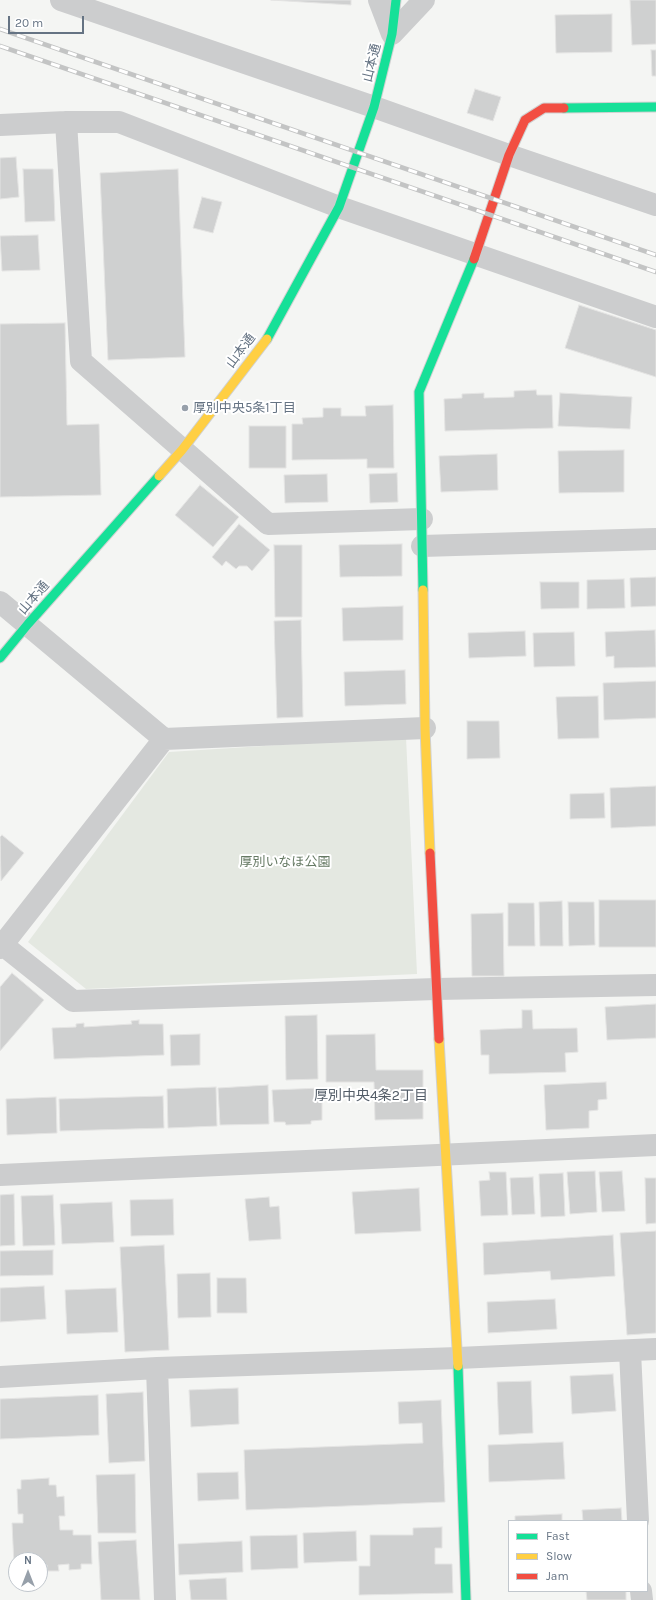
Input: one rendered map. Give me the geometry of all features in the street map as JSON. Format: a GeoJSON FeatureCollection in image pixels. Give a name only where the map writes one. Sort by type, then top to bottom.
{"type":"FeatureCollection","features":[{"type":"Feature","properties":{"kind":"street"},"geometry":{"type":"LineString","coordinates":[[61,0],[374,107],[509,156],[656,205]]}},
{"type":"Feature","properties":{"kind":"street"},"geometry":{"type":"LineString","coordinates":[[379,0],[392,34],[424,0]]}},
{"type":"Feature","properties":{"kind":"street","name":"山本通"},"geometry":{"type":"LineString","coordinates":[[0,658],[28,624],[182,450],[267,338],[339,207],[374,107],[392,34],[396,0]]}},
{"type":"Feature","properties":{"kind":"street"},"geometry":{"type":"LineString","coordinates":[[466,1600],[458,1358],[436,989],[425,728],[419,392],[476,254],[509,156],[525,120],[544,108],[656,107]]}},
{"type":"Feature","properties":{"kind":"street"},"geometry":{"type":"LineString","coordinates":[[66,122],[81,361],[268,524],[422,519]]}},
{"type":"Feature","properties":{"kind":"street"},"geometry":{"type":"LineString","coordinates":[[0,125],[66,122],[119,122],[339,207],[656,317]]}},
{"type":"Feature","properties":{"kind":"street"},"geometry":{"type":"LineString","coordinates":[[422,546],[656,540]]}},
{"type":"Feature","properties":{"kind":"street"},"geometry":{"type":"LineString","coordinates":[[0,602],[164,739],[425,728]]}},
{"type":"Feature","properties":{"kind":"street"},"geometry":{"type":"LineString","coordinates":[[164,739],[1,946],[72,1001],[436,989],[656,985]]}},
{"type":"Feature","properties":{"kind":"street"},"geometry":{"type":"LineString","coordinates":[[0,1175],[656,1145]]}},
{"type":"Feature","properties":{"kind":"street"},"geometry":{"type":"LineString","coordinates":[[0,1377],[157,1368],[458,1358],[656,1349]]}},
{"type":"Feature","properties":{"kind":"street"},"geometry":{"type":"LineString","coordinates":[[630,1351],[638,1520]]}},
{"type":"Feature","properties":{"kind":"street"},"geometry":{"type":"LineString","coordinates":[[157,1368],[165,1600]]}},
{"type":"Feature","properties":{"kind":"green space","name":"厚別いなほ公園"},"geometry":{"type":"Polygon","coordinates":[[[406,737],[417,974],[86,989],[28,942],[169,752],[406,737]]]}},
{"type":"Feature","properties":{"kind":"building"},"geometry":{"type":"Polygon","coordinates":[[[271,0],[351,0],[351,5],[271,0]]]}},
{"type":"Feature","properties":{"kind":"building"},"geometry":{"type":"Polygon","coordinates":[[[630,0],[656,0],[656,44],[632,45],[630,0]]]}},
{"type":"Feature","properties":{"kind":"building"},"geometry":{"type":"Polygon","coordinates":[[[612,14],[612,52],[556,53],[555,15],[612,14]]]}},
{"type":"Feature","properties":{"kind":"building"},"geometry":{"type":"Polygon","coordinates":[[[651,50],[656,50],[656,76],[652,76],[651,50]]]}},
{"type":"Feature","properties":{"kind":"building"},"geometry":{"type":"Polygon","coordinates":[[[475,89],[501,97],[493,121],[467,113],[475,89]]]}},
{"type":"Feature","properties":{"kind":"building"},"geometry":{"type":"Polygon","coordinates":[[[16,157],[19,197],[0,199],[0,158],[16,157]]]}},
{"type":"Feature","properties":{"kind":"building"},"geometry":{"type":"Polygon","coordinates":[[[23,169],[53,169],[55,221],[25,222],[23,169]]]}},
{"type":"Feature","properties":{"kind":"building"},"geometry":{"type":"Polygon","coordinates":[[[178,169],[185,357],[108,360],[100,173],[178,169]]]}},
{"type":"Feature","properties":{"kind":"building"},"geometry":{"type":"Polygon","coordinates":[[[202,197],[222,202],[213,233],[193,228],[202,197]]]}},
{"type":"Feature","properties":{"kind":"building"},"geometry":{"type":"Polygon","coordinates":[[[38,235],[40,270],[2,271],[0,236],[38,235]]]}},
{"type":"Feature","properties":{"kind":"building"},"geometry":{"type":"Polygon","coordinates":[[[579,305],[656,330],[656,377],[565,348],[579,305]]]}},
{"type":"Feature","properties":{"kind":"building"},"geometry":{"type":"Polygon","coordinates":[[[65,323],[67,425],[99,424],[101,495],[0,497],[0,324],[65,323]]]}},
{"type":"Feature","properties":{"kind":"building"},"geometry":{"type":"Polygon","coordinates":[[[536,390],[537,395],[552,395],[553,428],[445,431],[444,399],[462,398],[462,394],[484,393],[484,398],[514,397],[514,391],[536,390]]]}},
{"type":"Feature","properties":{"kind":"building"},"geometry":{"type":"Polygon","coordinates":[[[560,393],[632,397],[630,429],[558,426],[560,393]]]}},
{"type":"Feature","properties":{"kind":"building"},"geometry":{"type":"Polygon","coordinates":[[[393,405],[394,468],[367,468],[367,459],[292,460],[292,424],[303,424],[302,418],[323,417],[323,408],[341,408],[341,416],[366,416],[365,406],[393,405]]]}},
{"type":"Feature","properties":{"kind":"building"},"geometry":{"type":"Polygon","coordinates":[[[249,426],[286,426],[286,468],[249,468],[249,426]]]}},
{"type":"Feature","properties":{"kind":"building"},"geometry":{"type":"Polygon","coordinates":[[[624,450],[624,492],[559,493],[558,451],[624,450]]]}},
{"type":"Feature","properties":{"kind":"building"},"geometry":{"type":"Polygon","coordinates":[[[497,454],[498,490],[441,492],[439,456],[497,454]]]}},
{"type":"Feature","properties":{"kind":"building"},"geometry":{"type":"Polygon","coordinates":[[[397,473],[398,502],[370,503],[369,474],[397,473]]]}},
{"type":"Feature","properties":{"kind":"building"},"geometry":{"type":"Polygon","coordinates":[[[327,474],[328,502],[285,503],[284,475],[327,474]]]}},
{"type":"Feature","properties":{"kind":"building"},"geometry":{"type":"Polygon","coordinates":[[[200,485],[239,517],[213,547],[175,515],[200,485]]]}},
{"type":"Feature","properties":{"kind":"building"},"geometry":{"type":"Polygon","coordinates":[[[239,524],[270,550],[252,571],[247,566],[239,566],[236,569],[226,561],[222,566],[212,557],[239,524]]]}},
{"type":"Feature","properties":{"kind":"building"},"geometry":{"type":"Polygon","coordinates":[[[402,544],[402,576],[340,577],[339,545],[402,544]]]}},
{"type":"Feature","properties":{"kind":"building"},"geometry":{"type":"Polygon","coordinates":[[[274,545],[302,545],[302,617],[275,617],[274,545]]]}},
{"type":"Feature","properties":{"kind":"building"},"geometry":{"type":"Polygon","coordinates":[[[656,577],[656,606],[631,607],[630,578],[656,577]]]}},
{"type":"Feature","properties":{"kind":"building"},"geometry":{"type":"Polygon","coordinates":[[[624,579],[625,608],[587,609],[587,580],[624,579]]]}},
{"type":"Feature","properties":{"kind":"building"},"geometry":{"type":"Polygon","coordinates":[[[540,582],[579,582],[579,608],[541,609],[540,582]]]}},
{"type":"Feature","properties":{"kind":"building"},"geometry":{"type":"Polygon","coordinates":[[[403,606],[403,640],[343,641],[342,608],[403,606]]]}},
{"type":"Feature","properties":{"kind":"building"},"geometry":{"type":"Polygon","coordinates":[[[301,620],[303,717],[277,718],[274,621],[301,620]]]}},
{"type":"Feature","properties":{"kind":"building"},"geometry":{"type":"Polygon","coordinates":[[[655,630],[656,667],[614,668],[614,656],[606,657],[605,632],[655,630]]]}},
{"type":"Feature","properties":{"kind":"building"},"geometry":{"type":"Polygon","coordinates":[[[525,631],[526,656],[469,658],[468,633],[525,631]]]}},
{"type":"Feature","properties":{"kind":"building"},"geometry":{"type":"Polygon","coordinates":[[[574,632],[575,666],[534,667],[533,633],[574,632]]]}},
{"type":"Feature","properties":{"kind":"building"},"geometry":{"type":"Polygon","coordinates":[[[405,670],[406,704],[345,706],[344,672],[405,670]]]}},
{"type":"Feature","properties":{"kind":"building"},"geometry":{"type":"Polygon","coordinates":[[[656,681],[656,718],[604,720],[603,683],[656,681]]]}},
{"type":"Feature","properties":{"kind":"building"},"geometry":{"type":"Polygon","coordinates":[[[598,696],[599,738],[558,739],[556,697],[598,696]]]}},
{"type":"Feature","properties":{"kind":"building"},"geometry":{"type":"Polygon","coordinates":[[[467,721],[499,721],[500,758],[467,759],[467,721]]]}},
{"type":"Feature","properties":{"kind":"building"},"geometry":{"type":"Polygon","coordinates":[[[656,786],[656,826],[611,828],[610,788],[656,786]]]}},
{"type":"Feature","properties":{"kind":"building"},"geometry":{"type":"Polygon","coordinates":[[[604,793],[605,818],[570,819],[570,794],[604,793]]]}},
{"type":"Feature","properties":{"kind":"building"},"geometry":{"type":"Polygon","coordinates":[[[2,835],[24,853],[1,881],[0,837],[2,835]]]}},
{"type":"Feature","properties":{"kind":"building"},"geometry":{"type":"Polygon","coordinates":[[[599,900],[656,900],[656,947],[599,947],[599,900]]]}},
{"type":"Feature","properties":{"kind":"building"},"geometry":{"type":"Polygon","coordinates":[[[562,901],[563,946],[540,946],[539,902],[562,901]]]}},
{"type":"Feature","properties":{"kind":"building"},"geometry":{"type":"Polygon","coordinates":[[[568,902],[594,902],[595,945],[569,946],[568,902]]]}},
{"type":"Feature","properties":{"kind":"building"},"geometry":{"type":"Polygon","coordinates":[[[508,903],[534,903],[535,946],[508,946],[508,903]]]}},
{"type":"Feature","properties":{"kind":"building"},"geometry":{"type":"Polygon","coordinates":[[[503,913],[504,976],[472,976],[471,914],[503,913]]]}},
{"type":"Feature","properties":{"kind":"building"},"geometry":{"type":"Polygon","coordinates":[[[12,973],[44,1000],[0,1051],[0,987],[12,973]]]}},
{"type":"Feature","properties":{"kind":"building"},"geometry":{"type":"Polygon","coordinates":[[[656,1004],[656,1038],[607,1040],[605,1007],[656,1004]]]}},
{"type":"Feature","properties":{"kind":"building"},"geometry":{"type":"Polygon","coordinates":[[[522,1010],[532,1010],[533,1029],[577,1028],[578,1052],[565,1053],[566,1072],[489,1074],[489,1055],[481,1055],[480,1030],[522,1028],[522,1010]]]}},
{"type":"Feature","properties":{"kind":"building"},"geometry":{"type":"Polygon","coordinates":[[[317,1015],[318,1079],[286,1080],[285,1016],[317,1015]]]}},
{"type":"Feature","properties":{"kind":"building"},"geometry":{"type":"Polygon","coordinates":[[[139,1020],[139,1024],[163,1024],[164,1055],[54,1059],[52,1028],[76,1027],[76,1024],[84,1023],[84,1027],[132,1024],[131,1021],[139,1020]]]}},
{"type":"Feature","properties":{"kind":"building"},"geometry":{"type":"Polygon","coordinates":[[[200,1034],[200,1065],[171,1066],[170,1035],[200,1034]]]}},
{"type":"Feature","properties":{"kind":"building"},"geometry":{"type":"Polygon","coordinates":[[[375,1034],[376,1070],[423,1070],[423,1119],[375,1120],[374,1082],[326,1082],[326,1035],[375,1034]]]}},
{"type":"Feature","properties":{"kind":"building"},"geometry":{"type":"Polygon","coordinates":[[[606,1082],[607,1099],[598,1100],[598,1110],[589,1111],[589,1128],[546,1130],[544,1085],[606,1082]]]}},
{"type":"Feature","properties":{"kind":"building"},"geometry":{"type":"Polygon","coordinates":[[[268,1085],[269,1124],[220,1125],[218,1088],[268,1085]]]}},
{"type":"Feature","properties":{"kind":"building"},"geometry":{"type":"Polygon","coordinates":[[[216,1087],[217,1126],[168,1128],[167,1089],[216,1087]]]}},
{"type":"Feature","properties":{"kind":"building"},"geometry":{"type":"Polygon","coordinates":[[[322,1088],[322,1120],[311,1121],[311,1124],[286,1125],[285,1122],[274,1122],[272,1090],[322,1088]]]}},
{"type":"Feature","properties":{"kind":"building"},"geometry":{"type":"Polygon","coordinates":[[[163,1096],[164,1128],[60,1131],[59,1099],[163,1096]]]}},
{"type":"Feature","properties":{"kind":"building"},"geometry":{"type":"Polygon","coordinates":[[[56,1097],[57,1133],[7,1135],[6,1099],[56,1097]]]}},
{"type":"Feature","properties":{"kind":"building"},"geometry":{"type":"Polygon","coordinates":[[[595,1171],[597,1212],[570,1214],[567,1172],[595,1171]]]}},
{"type":"Feature","properties":{"kind":"building"},"geometry":{"type":"Polygon","coordinates":[[[622,1171],[625,1211],[602,1212],[599,1172],[622,1171]]]}},
{"type":"Feature","properties":{"kind":"building"},"geometry":{"type":"Polygon","coordinates":[[[489,1172],[506,1172],[508,1215],[481,1216],[479,1181],[490,1180],[489,1172]]]}},
{"type":"Feature","properties":{"kind":"building"},"geometry":{"type":"Polygon","coordinates":[[[563,1173],[565,1216],[541,1217],[539,1174],[563,1173]]]}},
{"type":"Feature","properties":{"kind":"building"},"geometry":{"type":"Polygon","coordinates":[[[533,1177],[535,1214],[512,1215],[510,1178],[533,1177]]]}},
{"type":"Feature","properties":{"kind":"building"},"geometry":{"type":"Polygon","coordinates":[[[645,1178],[656,1178],[656,1223],[646,1224],[645,1178]]]}},
{"type":"Feature","properties":{"kind":"building"},"geometry":{"type":"Polygon","coordinates":[[[419,1188],[421,1231],[355,1234],[352,1192],[419,1188]]]}},
{"type":"Feature","properties":{"kind":"building"},"geometry":{"type":"Polygon","coordinates":[[[14,1194],[15,1245],[0,1246],[0,1195],[14,1194]]]}},
{"type":"Feature","properties":{"kind":"building"},"geometry":{"type":"Polygon","coordinates":[[[53,1195],[55,1245],[23,1246],[21,1196],[53,1195]]]}},
{"type":"Feature","properties":{"kind":"building"},"geometry":{"type":"Polygon","coordinates":[[[269,1197],[270,1207],[279,1206],[281,1239],[249,1241],[245,1199],[269,1197]]]}},
{"type":"Feature","properties":{"kind":"building"},"geometry":{"type":"Polygon","coordinates":[[[173,1199],[174,1235],[131,1236],[130,1200],[173,1199]]]}},
{"type":"Feature","properties":{"kind":"building"},"geometry":{"type":"Polygon","coordinates":[[[112,1202],[114,1242],[62,1244],[60,1204],[112,1202]]]}},
{"type":"Feature","properties":{"kind":"building"},"geometry":{"type":"Polygon","coordinates":[[[656,1231],[656,1333],[627,1335],[620,1233],[656,1231]]]}},
{"type":"Feature","properties":{"kind":"building"},"geometry":{"type":"Polygon","coordinates":[[[613,1235],[615,1276],[551,1280],[550,1271],[484,1275],[483,1243],[613,1235]]]}},
{"type":"Feature","properties":{"kind":"building"},"geometry":{"type":"Polygon","coordinates":[[[164,1245],[169,1350],[125,1352],[120,1247],[164,1245]]]}},
{"type":"Feature","properties":{"kind":"building"},"geometry":{"type":"Polygon","coordinates":[[[53,1250],[53,1275],[0,1276],[0,1251],[53,1250]]]}},
{"type":"Feature","properties":{"kind":"building"},"geometry":{"type":"Polygon","coordinates":[[[210,1273],[211,1317],[178,1318],[177,1274],[210,1273]]]}},
{"type":"Feature","properties":{"kind":"building"},"geometry":{"type":"Polygon","coordinates":[[[217,1278],[246,1278],[247,1313],[217,1313],[217,1278]]]}},
{"type":"Feature","properties":{"kind":"building"},"geometry":{"type":"Polygon","coordinates":[[[44,1286],[46,1319],[0,1322],[0,1288],[44,1286]]]}},
{"type":"Feature","properties":{"kind":"building"},"geometry":{"type":"Polygon","coordinates":[[[116,1288],[118,1332],[67,1334],[65,1290],[116,1288]]]}},
{"type":"Feature","properties":{"kind":"building"},"geometry":{"type":"Polygon","coordinates":[[[555,1299],[557,1329],[488,1333],[487,1302],[555,1299]]]}},
{"type":"Feature","properties":{"kind":"building"},"geometry":{"type":"Polygon","coordinates":[[[613,1374],[616,1411],[572,1414],[570,1376],[613,1374]]]}},
{"type":"Feature","properties":{"kind":"building"},"geometry":{"type":"Polygon","coordinates":[[[531,1381],[533,1433],[499,1435],[497,1382],[531,1381]]]}},
{"type":"Feature","properties":{"kind":"building"},"geometry":{"type":"Polygon","coordinates":[[[238,1388],[239,1424],[191,1427],[189,1390],[238,1388]]]}},
{"type":"Feature","properties":{"kind":"building"},"geometry":{"type":"Polygon","coordinates":[[[143,1392],[145,1461],[109,1463],[106,1394],[143,1392]]]}},
{"type":"Feature","properties":{"kind":"building"},"geometry":{"type":"Polygon","coordinates":[[[98,1395],[99,1435],[0,1439],[0,1399],[98,1395]]]}},
{"type":"Feature","properties":{"kind":"building"},"geometry":{"type":"Polygon","coordinates":[[[441,1400],[445,1502],[246,1510],[244,1450],[423,1443],[422,1423],[399,1424],[398,1402],[441,1400]]]}},
{"type":"Feature","properties":{"kind":"building"},"geometry":{"type":"Polygon","coordinates":[[[563,1442],[565,1479],[489,1482],[488,1445],[563,1442]]]}},
{"type":"Feature","properties":{"kind":"building"},"geometry":{"type":"Polygon","coordinates":[[[238,1472],[239,1499],[198,1501],[197,1473],[238,1472]]]}},
{"type":"Feature","properties":{"kind":"building"},"geometry":{"type":"Polygon","coordinates":[[[135,1474],[136,1533],[98,1533],[96,1475],[135,1474]]]}},
{"type":"Feature","properties":{"kind":"building"},"geometry":{"type":"Polygon","coordinates":[[[49,1478],[49,1485],[56,1485],[57,1497],[64,1496],[65,1516],[59,1516],[60,1530],[73,1530],[73,1535],[91,1535],[92,1564],[81,1564],[81,1569],[69,1570],[69,1564],[58,1565],[59,1571],[48,1571],[48,1552],[13,1552],[12,1523],[23,1523],[23,1514],[18,1514],[17,1489],[21,1489],[21,1480],[49,1478]]]}},
{"type":"Feature","properties":{"kind":"building"},"geometry":{"type":"Polygon","coordinates":[[[621,1508],[622,1520],[583,1520],[582,1510],[621,1508]]]}},
{"type":"Feature","properties":{"kind":"building"},"geometry":{"type":"Polygon","coordinates":[[[562,1514],[562,1520],[515,1520],[515,1516],[562,1514]]]}},
{"type":"Feature","properties":{"kind":"building"},"geometry":{"type":"Polygon","coordinates":[[[442,1527],[442,1548],[435,1548],[435,1564],[452,1564],[453,1593],[359,1595],[359,1566],[370,1566],[370,1535],[413,1535],[413,1528],[442,1527]]]}},
{"type":"Feature","properties":{"kind":"building"},"geometry":{"type":"Polygon","coordinates":[[[356,1531],[357,1561],[304,1563],[303,1533],[356,1531]]]}},
{"type":"Feature","properties":{"kind":"building"},"geometry":{"type":"Polygon","coordinates":[[[297,1535],[298,1568],[251,1570],[250,1536],[297,1535]]]}},
{"type":"Feature","properties":{"kind":"building"},"geometry":{"type":"Polygon","coordinates":[[[136,1540],[140,1600],[101,1600],[98,1542],[136,1540]]]}},
{"type":"Feature","properties":{"kind":"building"},"geometry":{"type":"Polygon","coordinates":[[[242,1541],[243,1572],[179,1575],[178,1544],[242,1541]]]}},
{"type":"Feature","properties":{"kind":"building"},"geometry":{"type":"Polygon","coordinates":[[[226,1578],[227,1600],[191,1600],[189,1580],[226,1578]]]}},
{"type":"Feature","properties":{"kind":"building"},"geometry":{"type":"Polygon","coordinates":[[[586,1592],[626,1592],[626,1600],[587,1600],[586,1592]]]}},
{"type":"Feature","properties":{"kind":"railway"},"geometry":{"type":"LineString","coordinates":[[0,29],[656,255]]}},
{"type":"Feature","properties":{"kind":"railway"},"geometry":{"type":"LineString","coordinates":[[0,46],[656,272]]}},
{"type":"Feature","properties":{"kind":"traffic: fast"},"geometry":{"type":"LineString","coordinates":[[267,339],[339,207],[374,107],[392,34],[396,0]]}},
{"type":"Feature","properties":{"kind":"traffic: fast"},"geometry":{"type":"LineString","coordinates":[[564,108],[656,107]]}},
{"type":"Feature","properties":{"kind":"traffic: fast"},"geometry":{"type":"LineString","coordinates":[[423,590],[419,392],[474,259]]}},
{"type":"Feature","properties":{"kind":"traffic: fast"},"geometry":{"type":"LineString","coordinates":[[0,658],[28,624],[159,476]]}},
{"type":"Feature","properties":{"kind":"traffic: fast"},"geometry":{"type":"LineString","coordinates":[[458,1366],[466,1600]]}},
{"type":"Feature","properties":{"kind":"traffic: slow"},"geometry":{"type":"LineString","coordinates":[[159,476],[182,450],[267,339]]}},
{"type":"Feature","properties":{"kind":"traffic: slow"},"geometry":{"type":"LineString","coordinates":[[423,590],[425,728],[430,853]]}},
{"type":"Feature","properties":{"kind":"traffic: slow"},"geometry":{"type":"LineString","coordinates":[[439,1039],[458,1366]]}},
{"type":"Feature","properties":{"kind":"traffic: jam"},"geometry":{"type":"LineString","coordinates":[[474,259],[509,155],[525,120],[544,108],[564,108]]}},
{"type":"Feature","properties":{"kind":"traffic: jam"},"geometry":{"type":"LineString","coordinates":[[430,853],[439,1039]]}},
{"type":"Feature","properties":{"kind":"place","name":"厚別中央5条1丁目"},"geometry":{"type":"Point","coordinates":[185,408]}},
{"type":"Feature","properties":{"kind":"district","name":"厚別中央4条2丁目"},"geometry":{"type":"Point","coordinates":[371,1096]}}]}
